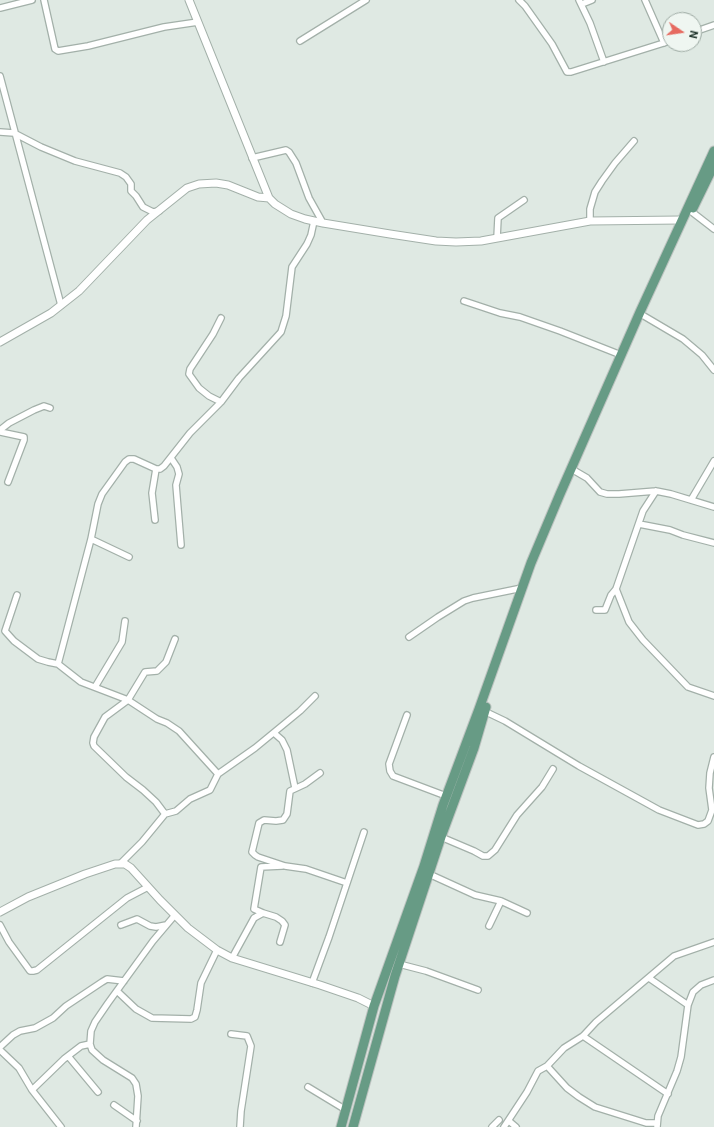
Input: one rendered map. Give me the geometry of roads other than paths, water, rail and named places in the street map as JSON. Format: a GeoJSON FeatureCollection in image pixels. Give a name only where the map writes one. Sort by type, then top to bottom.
{"type":"FeatureCollection","features":[{"type":"Feature","properties":{"kind":"main road"},"geometry":{"type":"LineString","coordinates":[[341,1127],[374,1006],[424,866],[446,796],[482,710],[528,588],[621,355],[681,220],[714,151]]}},
{"type":"Feature","properties":{"kind":"main road"},"geometry":{"type":"LineString","coordinates":[[353,1127],[399,964],[441,837],[474,748],[482,710],[522,588],[541,538],[714,165]]}},
{"type":"Feature","properties":{"kind":"street"},"geometry":{"type":"LineString","coordinates":[[0,8],[32,0]]}},
{"type":"Feature","properties":{"kind":"street"},"geometry":{"type":"LineString","coordinates":[[44,0],[55,49],[58,51],[88,46],[164,27],[198,22]]}},
{"type":"Feature","properties":{"kind":"street"},"geometry":{"type":"LineString","coordinates":[[300,41],[366,0]]}},
{"type":"Feature","properties":{"kind":"street"},"geometry":{"type":"LineString","coordinates":[[519,0],[525,6],[552,44],[567,72],[662,44]]}},
{"type":"Feature","properties":{"kind":"street"},"geometry":{"type":"LineString","coordinates":[[592,0],[581,2],[604,62]]}},
{"type":"Feature","properties":{"kind":"street"},"geometry":{"type":"LineString","coordinates":[[645,0],[662,32]]}},
{"type":"Feature","properties":{"kind":"street"},"geometry":{"type":"LineString","coordinates":[[190,2],[269,198],[275,204],[291,214],[323,223],[436,241],[462,242],[481,241],[590,221],[681,220]]}},
{"type":"Feature","properties":{"kind":"street"},"geometry":{"type":"LineString","coordinates":[[702,29],[714,25]]}},
{"type":"Feature","properties":{"kind":"street"},"geometry":{"type":"LineString","coordinates":[[0,77],[14,133],[62,304]]}},
{"type":"Feature","properties":{"kind":"street"},"geometry":{"type":"LineString","coordinates":[[0,132],[14,133],[41,147],[75,161],[120,173],[126,177],[131,184],[131,191],[143,207],[153,212],[159,211]]}},
{"type":"Feature","properties":{"kind":"street"},"geometry":{"type":"LineString","coordinates":[[590,221],[590,209],[595,192],[610,168],[634,141]]}},
{"type":"Feature","properties":{"kind":"street"},"geometry":{"type":"LineString","coordinates":[[252,158],[286,150],[289,152],[296,163],[309,198],[323,223]]}},
{"type":"Feature","properties":{"kind":"street"},"geometry":{"type":"LineString","coordinates":[[0,342],[51,313],[80,291],[147,220],[187,188],[200,184],[216,183],[228,185],[258,197],[269,198]]}},
{"type":"Feature","properties":{"kind":"street"},"geometry":{"type":"LineString","coordinates":[[258,197],[264,187]]}},
{"type":"Feature","properties":{"kind":"street"},"geometry":{"type":"LineString","coordinates":[[497,238],[498,218],[524,200]]}},
{"type":"Feature","properties":{"kind":"street"},"geometry":{"type":"LineString","coordinates":[[692,212],[714,229]]}},
{"type":"Feature","properties":{"kind":"street"},"geometry":{"type":"LineString","coordinates":[[58,664],[91,539],[98,504],[102,494],[128,459],[134,459],[156,469],[160,469],[171,458],[190,433],[221,402],[239,378],[281,332],[286,316],[292,268],[307,244],[311,235],[314,221]]}},
{"type":"Feature","properties":{"kind":"street"},"geometry":{"type":"LineString","coordinates":[[464,301],[500,313],[526,319],[621,355]]}},
{"type":"Feature","properties":{"kind":"street"},"geometry":{"type":"LineString","coordinates":[[644,316],[683,339],[702,355],[714,370]]}},
{"type":"Feature","properties":{"kind":"street"},"geometry":{"type":"LineString","coordinates":[[221,318],[213,334],[190,369],[189,374],[199,388],[209,396],[221,402]]}},
{"type":"Feature","properties":{"kind":"street"},"geometry":{"type":"LineString","coordinates":[[0,431],[9,423],[34,410],[44,406],[50,408]]}},
{"type":"Feature","properties":{"kind":"street"},"geometry":{"type":"LineString","coordinates":[[0,431],[24,437],[8,482]]}},
{"type":"Feature","properties":{"kind":"street"},"geometry":{"type":"LineString","coordinates":[[171,458],[177,467],[179,474],[176,485],[181,545]]}},
{"type":"Feature","properties":{"kind":"street"},"geometry":{"type":"LineString","coordinates":[[691,500],[714,461]]}},
{"type":"Feature","properties":{"kind":"street"},"geometry":{"type":"LineString","coordinates":[[155,520],[152,493],[156,469]]}},
{"type":"Feature","properties":{"kind":"street"},"geometry":{"type":"LineString","coordinates":[[575,471],[587,478],[600,492],[607,494],[656,491],[714,507]]}},
{"type":"Feature","properties":{"kind":"street"},"geometry":{"type":"LineString","coordinates":[[596,610],[604,610],[611,595],[616,589],[643,511],[656,491]]}},
{"type":"Feature","properties":{"kind":"street"},"geometry":{"type":"LineString","coordinates":[[639,524],[666,528],[683,535],[714,543]]}},
{"type":"Feature","properties":{"kind":"street"},"geometry":{"type":"LineString","coordinates":[[91,539],[129,557]]}},
{"type":"Feature","properties":{"kind":"street"},"geometry":{"type":"LineString","coordinates":[[409,637],[464,601],[522,588]]}},
{"type":"Feature","properties":{"kind":"street"},"geometry":{"type":"LineString","coordinates":[[616,589],[629,622],[643,640],[688,687],[714,696]]}},
{"type":"Feature","properties":{"kind":"street"},"geometry":{"type":"LineString","coordinates":[[17,595],[5,628],[5,632],[30,654],[48,662],[58,664],[81,682],[128,700],[158,720],[167,723],[178,731],[218,774]]}},
{"type":"Feature","properties":{"kind":"street"},"geometry":{"type":"LineString","coordinates":[[95,687],[122,642],[125,621]]}},
{"type":"Feature","properties":{"kind":"street"},"geometry":{"type":"LineString","coordinates":[[165,814],[148,794],[126,777],[94,746],[93,743],[94,737],[106,717],[128,700],[145,672],[156,671],[166,662],[175,639]]}},
{"type":"Feature","properties":{"kind":"street"},"geometry":{"type":"LineString","coordinates":[[121,863],[142,842],[165,814],[176,811],[190,800],[210,790],[218,774],[274,733],[315,696]]}},
{"type":"Feature","properties":{"kind":"street"},"geometry":{"type":"LineString","coordinates":[[482,710],[505,721],[579,766],[659,810],[698,825],[704,824],[708,821],[713,810],[709,788],[710,774],[714,757]]}},
{"type":"Feature","properties":{"kind":"street"},"geometry":{"type":"LineString","coordinates":[[407,715],[389,764],[390,771],[393,776],[446,796]]}},
{"type":"Feature","properties":{"kind":"street"},"geometry":{"type":"LineString","coordinates":[[274,733],[282,740],[287,750],[295,788]]}},
{"type":"Feature","properties":{"kind":"street"},"geometry":{"type":"LineString","coordinates":[[441,837],[485,857],[488,856],[495,850],[518,815],[542,787],[552,769]]}},
{"type":"Feature","properties":{"kind":"street"},"geometry":{"type":"LineString","coordinates":[[320,773],[305,784],[290,791],[288,809],[285,818],[280,821],[264,820],[259,823],[252,852],[258,857],[285,866],[306,869],[347,883]]}},
{"type":"Feature","properties":{"kind":"street"},"geometry":{"type":"LineString","coordinates":[[312,983],[364,832]]}},
{"type":"Feature","properties":{"kind":"street"},"geometry":{"type":"LineString","coordinates":[[0,912],[28,897],[85,874],[115,864],[125,864],[131,868],[175,915],[201,939],[217,950],[232,958],[358,998],[374,1006]]}},
{"type":"Feature","properties":{"kind":"street"},"geometry":{"type":"LineString","coordinates":[[280,942],[284,925],[282,921],[276,917],[254,909],[261,867],[285,866]]}},
{"type":"Feature","properties":{"kind":"street"},"geometry":{"type":"LineString","coordinates":[[429,874],[475,895],[501,901],[527,913]]}},
{"type":"Feature","properties":{"kind":"street"},"geometry":{"type":"LineString","coordinates":[[0,925],[9,942],[30,971],[37,970],[127,898],[148,887]]}},
{"type":"Feature","properties":{"kind":"street"},"geometry":{"type":"LineString","coordinates":[[489,926],[501,901]]}},
{"type":"Feature","properties":{"kind":"street"},"geometry":{"type":"LineString","coordinates":[[232,958],[254,918],[263,913]]}},
{"type":"Feature","properties":{"kind":"street"},"geometry":{"type":"LineString","coordinates":[[137,1124],[138,1096],[136,1084],[132,1078],[92,1050],[90,1044],[91,1031],[124,981],[153,941],[175,915]]}},
{"type":"Feature","properties":{"kind":"street"},"geometry":{"type":"LineString","coordinates":[[121,925],[137,918],[150,926],[156,927],[166,925]]}},
{"type":"Feature","properties":{"kind":"street"},"geometry":{"type":"LineString","coordinates":[[504,1127],[538,1072],[547,1066],[564,1048],[583,1036],[596,1022],[674,956],[714,942]]}},
{"type":"Feature","properties":{"kind":"street"},"geometry":{"type":"LineString","coordinates":[[117,991],[136,1009],[152,1018],[191,1019],[195,1017],[197,1010],[201,983],[217,950]]}},
{"type":"Feature","properties":{"kind":"street"},"geometry":{"type":"LineString","coordinates":[[399,964],[426,971],[478,990]]}},
{"type":"Feature","properties":{"kind":"street"},"geometry":{"type":"LineString","coordinates":[[649,978],[688,1005]]}},
{"type":"Feature","properties":{"kind":"street"},"geometry":{"type":"LineString","coordinates":[[0,1047],[13,1035],[20,1031],[35,1028],[53,1018],[66,1006],[107,979],[124,981]]}},
{"type":"Feature","properties":{"kind":"street"},"geometry":{"type":"LineString","coordinates":[[547,1066],[567,1088],[579,1098],[594,1107],[657,1125],[681,1057],[688,1005],[693,992],[701,985],[714,980]]}},
{"type":"Feature","properties":{"kind":"street"},"geometry":{"type":"LineString","coordinates":[[231,1034],[247,1036],[251,1046],[240,1127]]}},
{"type":"Feature","properties":{"kind":"street"},"geometry":{"type":"LineString","coordinates":[[583,1036],[668,1094]]}},
{"type":"Feature","properties":{"kind":"street"},"geometry":{"type":"LineString","coordinates":[[32,1090],[68,1056],[81,1046],[90,1044]]}},
{"type":"Feature","properties":{"kind":"street"},"geometry":{"type":"LineString","coordinates":[[0,1050],[19,1068],[32,1090],[61,1127]]}},
{"type":"Feature","properties":{"kind":"street"},"geometry":{"type":"LineString","coordinates":[[68,1056],[98,1092]]}},
{"type":"Feature","properties":{"kind":"street"},"geometry":{"type":"LineString","coordinates":[[308,1087],[346,1110]]}},
{"type":"Feature","properties":{"kind":"street"},"geometry":{"type":"LineString","coordinates":[[114,1105],[137,1124]]}},
{"type":"Feature","properties":{"kind":"street"},"geometry":{"type":"LineString","coordinates":[[492,1127],[499,1120]]}},
{"type":"Feature","properties":{"kind":"street"},"geometry":{"type":"LineString","coordinates":[[509,1121],[516,1127]]}}]}
